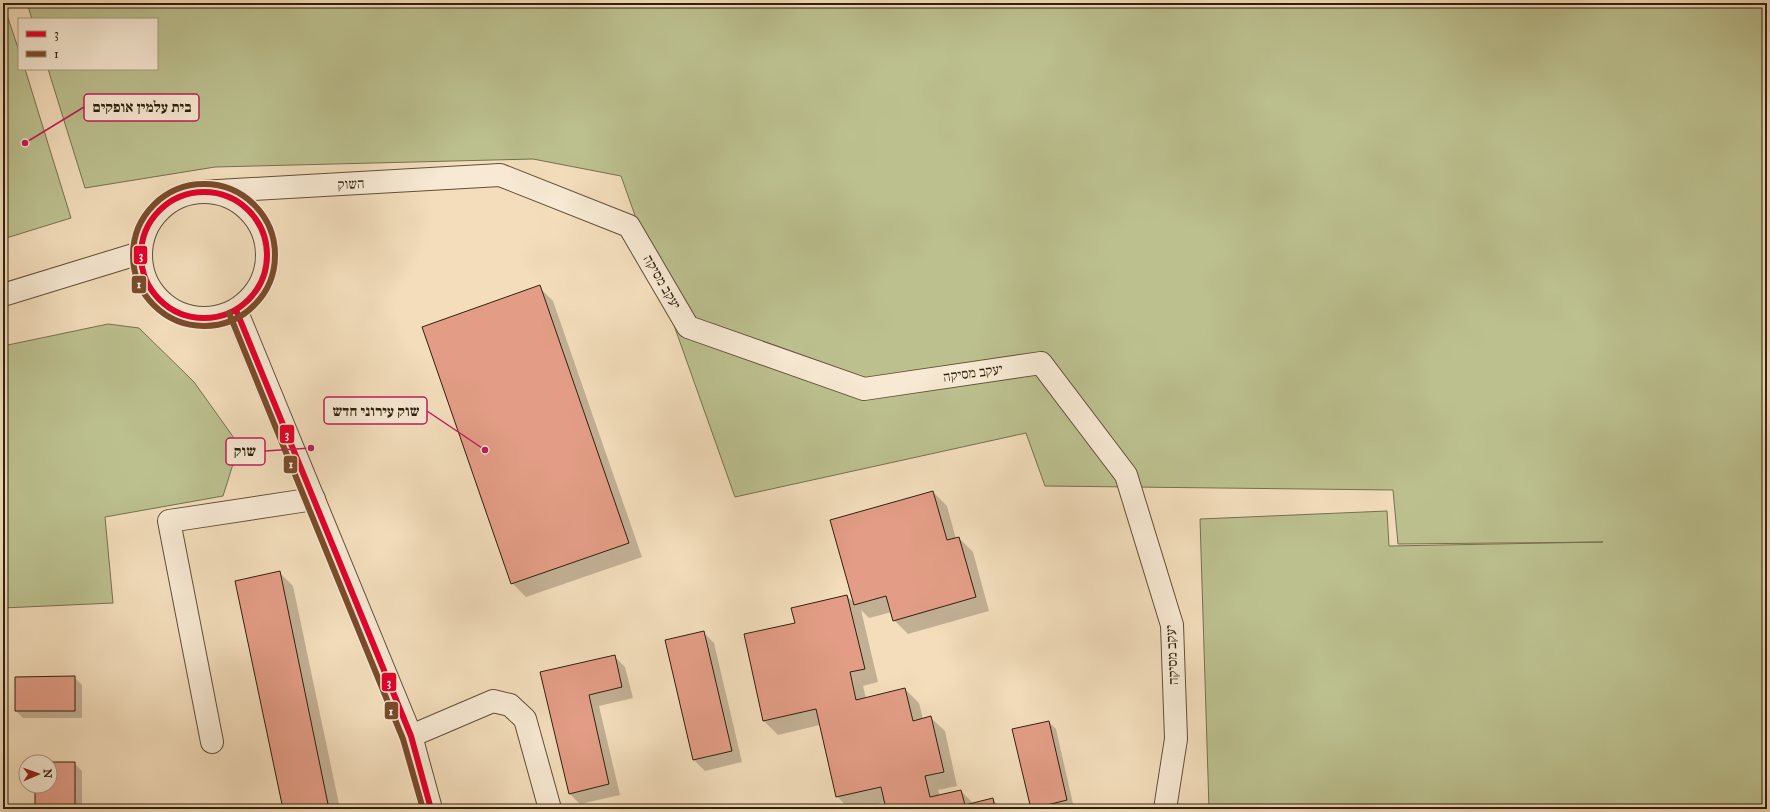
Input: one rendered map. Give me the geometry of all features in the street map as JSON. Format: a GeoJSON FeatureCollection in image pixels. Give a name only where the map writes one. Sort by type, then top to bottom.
{"type":"FeatureCollection","features":[{"type":"Feature","properties":{"kind":"street","name":"השוק"},"geometry":{"type":"LineString","coordinates":[[201,192],[500,176]]}},
{"type":"Feature","properties":{"kind":"street","name":"יעקב מסיקה"},"geometry":{"type":"LineString","coordinates":[[500,176],[629,226],[688,327],[864,389],[1041,363],[1126,475],[1172,624],[1176,738],[1165,809]]}},
{"type":"Feature","properties":{"kind":"street"},"geometry":{"type":"LineString","coordinates":[[201,192],[222,194],[241,203],[255,218],[265,237],[267,258],[263,279],[252,297],[236,310],[218,318],[198,319],[180,315],[163,305],[150,290],[142,272],[140,253],[144,234],[152,218],[166,204],[182,195],[201,192]]}},
{"type":"Feature","properties":{"kind":"street"},"geometry":{"type":"LineString","coordinates":[[3,295],[140,253]]}},
{"type":"Feature","properties":{"kind":"street"},"geometry":{"type":"LineString","coordinates":[[236,310],[411,736],[431,809]]}},
{"type":"Feature","properties":{"kind":"street"},"geometry":{"type":"LineString","coordinates":[[212,742],[170,521],[314,499]]}},
{"type":"Feature","properties":{"kind":"street"},"geometry":{"type":"LineString","coordinates":[[411,736],[493,702],[510,705],[525,720],[550,809]]}},
{"type":"Feature","properties":{"kind":"green space"},"geometry":{"type":"Polygon","coordinates":[[[3,3],[18,48],[18,70],[25,70],[71,218],[3,239],[3,3]]]}},
{"type":"Feature","properties":{"kind":"green space"},"geometry":{"type":"Polygon","coordinates":[[[27,3],[1767,3],[1767,809],[1209,809],[1200,519],[1387,511],[1389,546],[1603,542],[1398,544],[1393,490],[1045,486],[1026,433],[735,497],[621,176],[533,159],[215,167],[85,188],[48,70],[158,70],[158,18],[32,18],[27,3]]]}},
{"type":"Feature","properties":{"kind":"green space"},"geometry":{"type":"Polygon","coordinates":[[[108,324],[139,328],[194,382],[239,445],[223,496],[105,517],[113,603],[3,608],[3,346],[108,324]]]}},
{"type":"Feature","properties":{"kind":"building"},"geometry":{"type":"Polygon","coordinates":[[[540,285],[629,543],[511,584],[422,327],[540,285]]]}},
{"type":"Feature","properties":{"kind":"building"},"geometry":{"type":"Polygon","coordinates":[[[933,491],[947,540],[959,537],[976,597],[893,621],[886,596],[854,605],[830,520],[933,491]]]}},
{"type":"Feature","properties":{"kind":"building"},"geometry":{"type":"Polygon","coordinates":[[[280,571],[329,809],[283,809],[235,581],[280,571]]]}},
{"type":"Feature","properties":{"kind":"building"},"geometry":{"type":"Polygon","coordinates":[[[847,595],[865,669],[850,672],[856,700],[905,688],[913,721],[931,716],[944,772],[925,776],[930,797],[961,790],[965,805],[993,798],[995,809],[886,809],[881,787],[836,797],[816,709],[763,721],[744,634],[795,623],[791,608],[847,595]]]}},
{"type":"Feature","properties":{"kind":"building"},"geometry":{"type":"Polygon","coordinates":[[[704,631],[732,751],[693,760],[665,640],[704,631]]]}},
{"type":"Feature","properties":{"kind":"building"},"geometry":{"type":"Polygon","coordinates":[[[615,655],[622,687],[589,695],[609,784],[569,794],[540,672],[615,655]]]}},
{"type":"Feature","properties":{"kind":"building"},"geometry":{"type":"Polygon","coordinates":[[[75,676],[75,711],[15,711],[15,677],[75,676]]]}},
{"type":"Feature","properties":{"kind":"building"},"geometry":{"type":"Polygon","coordinates":[[[1049,721],[1067,800],[1031,809],[1012,729],[1049,721]]]}},
{"type":"Feature","properties":{"kind":"building"},"geometry":{"type":"Polygon","coordinates":[[[58,762],[75,762],[75,809],[35,809],[35,794],[58,794],[58,762]]]}},
{"type":"Feature","properties":{"kind":"transit line","name":"1"},"geometry":{"type":"LineString","coordinates":[[197,184],[211,184],[238,192],[259,210],[270,228],[274,241],[275,255],[274,269],[267,289],[249,310],[238,318],[225,323],[211,326],[197,326],[170,318],[149,300],[141,289],[136,276],[133,262],[133,248],[141,221],[159,200],[170,192],[183,187],[197,184]]}},
{"type":"Feature","properties":{"kind":"transit line","name":"3"},"geometry":{"type":"LineString","coordinates":[[210,192],[222,194],[234,199],[249,210],[260,225],[265,237],[267,255],[265,273],[260,285],[249,300],[234,311],[222,316],[198,318],[186,316],[174,311],[159,300],[148,285],[143,273],[141,249],[143,237],[148,225],[159,210],[174,199],[186,194],[210,192]]}},
{"type":"Feature","properties":{"kind":"transit line","name":"3"},"geometry":{"type":"LineString","coordinates":[[236,310],[411,736],[431,809]]}},
{"type":"Feature","properties":{"kind":"transit line","name":"1"},"geometry":{"type":"LineString","coordinates":[[229,313],[403,739],[423,809]]}},
{"type":"Feature","properties":{"kind":"place","name":"בית עלמין אופקים"},"geometry":{"type":"Point","coordinates":[25,143]}},
{"type":"Feature","properties":{"kind":"place","name":"שוק"},"geometry":{"type":"Point","coordinates":[311,448]}},
{"type":"Feature","properties":{"kind":"place","name":"שוק עירוני חדש"},"geometry":{"type":"Point","coordinates":[485,450]}}]}
